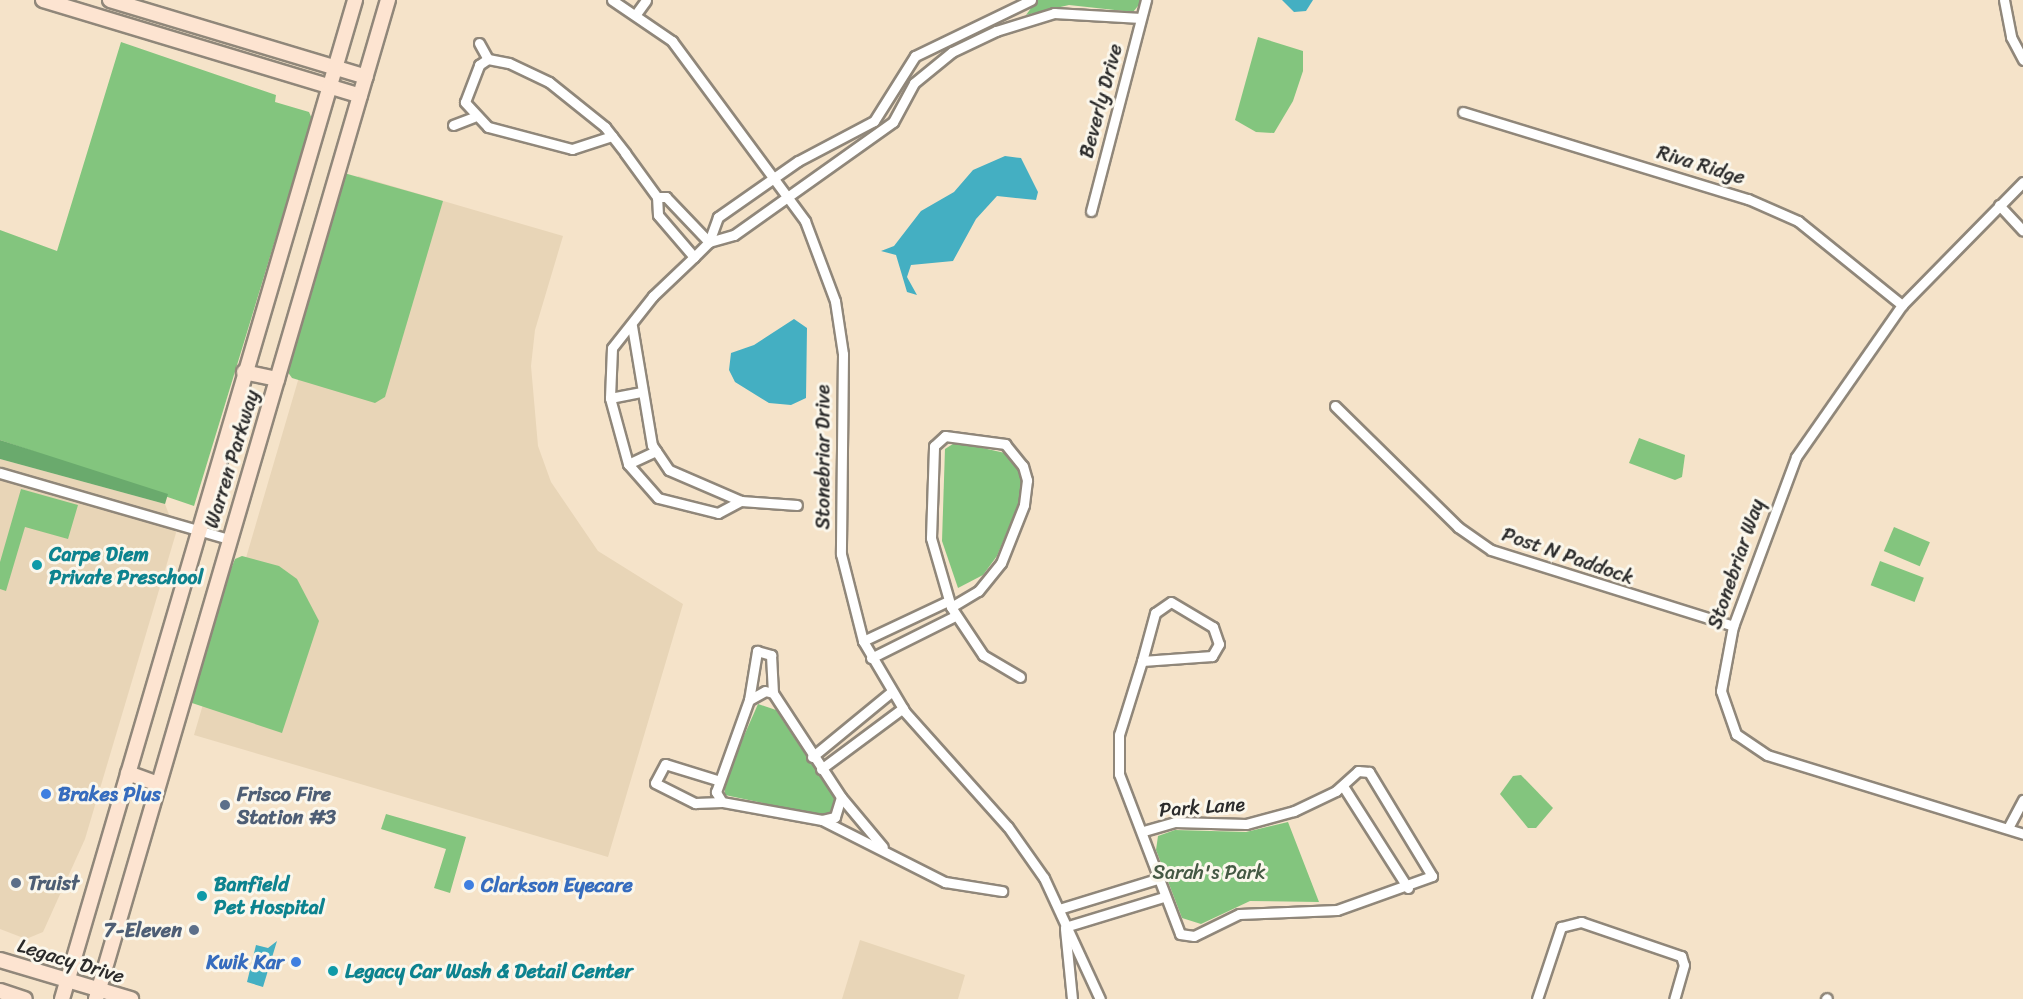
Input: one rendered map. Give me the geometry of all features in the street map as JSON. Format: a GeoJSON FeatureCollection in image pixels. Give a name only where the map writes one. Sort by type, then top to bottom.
{"type":"FeatureCollection","features":[{"type":"Feature","properties":{"kind":"main road"},"geometry":{"type":"LineString","coordinates":[[43,0],[360,96]]}},
{"type":"Feature","properties":{"kind":"main road"},"geometry":{"type":"LineString","coordinates":[[100,16],[105,0]]}},
{"type":"Feature","properties":{"kind":"main road"},"geometry":{"type":"LineString","coordinates":[[110,0],[366,77]]}},
{"type":"Feature","properties":{"kind":"main road","name":"Warren Parkway"},"geometry":{"type":"LineString","coordinates":[[62,999],[244,372],[355,0]]}},
{"type":"Feature","properties":{"kind":"main road","name":"Warren Parkway"},"geometry":{"type":"LineString","coordinates":[[97,994],[155,783],[388,0]]}},
{"type":"Feature","properties":{"kind":"main road"},"geometry":{"type":"LineString","coordinates":[[244,372],[277,378]]}},
{"type":"Feature","properties":{"kind":"main road"},"geometry":{"type":"LineString","coordinates":[[128,773],[155,783]]}},
{"type":"Feature","properties":{"kind":"main road","name":"Legacy Drive"},"geometry":{"type":"LineString","coordinates":[[0,960],[68,980],[97,994],[131,999]]}},
{"type":"Feature","properties":{"kind":"main road"},"geometry":{"type":"LineString","coordinates":[[0,991],[25,999]]}},
{"type":"Feature","properties":{"kind":"street","name":"Stonebriar Drive"},"geometry":{"type":"LineString","coordinates":[[612,0],[623,3],[672,41],[789,197],[821,254],[835,301],[843,354],[841,554],[863,641],[891,692],[903,708],[1008,827],[1059,909],[1065,927],[1100,999]]}},
{"type":"Feature","properties":{"kind":"street"},"geometry":{"type":"LineString","coordinates":[[636,14],[646,0]]}},
{"type":"Feature","properties":{"kind":"street"},"geometry":{"type":"LineString","coordinates":[[741,501],[718,513],[690,510],[658,498],[628,464],[610,398],[612,348],[632,326],[653,296],[709,242],[718,217],[777,180],[824,145],[874,121],[915,56],[1031,0]]}},
{"type":"Feature","properties":{"kind":"street","name":"Beverly Drive"},"geometry":{"type":"LineString","coordinates":[[1091,211],[1146,0]]}},
{"type":"Feature","properties":{"kind":"street"},"geometry":{"type":"LineString","coordinates":[[2004,0],[2011,37],[2023,60]]}},
{"type":"Feature","properties":{"kind":"street"},"geometry":{"type":"LineString","coordinates":[[709,242],[734,235],[893,122],[914,83],[952,52],[996,31],[1054,13],[1141,18]]}},
{"type":"Feature","properties":{"kind":"street"},"geometry":{"type":"LineString","coordinates":[[479,43],[488,59],[549,82],[612,136],[657,197],[658,215],[694,257]]}},
{"type":"Feature","properties":{"kind":"street"},"geometry":{"type":"LineString","coordinates":[[488,59],[478,65],[465,102],[474,117],[488,127],[572,149],[612,136]]}},
{"type":"Feature","properties":{"kind":"street","name":"Riva Ridge"},"geometry":{"type":"LineString","coordinates":[[1463,112],[1758,203],[1798,220],[1902,306]]}},
{"type":"Feature","properties":{"kind":"street"},"geometry":{"type":"LineString","coordinates":[[453,125],[474,117]]}},
{"type":"Feature","properties":{"kind":"street","name":"Stonebriar Way"},"geometry":{"type":"LineString","coordinates":[[2023,182],[1902,306],[1796,457],[1733,626],[1722,666],[1721,703],[1736,734],[1752,747],[1844,782],[2023,834]]}},
{"type":"Feature","properties":{"kind":"street"},"geometry":{"type":"LineString","coordinates":[[657,197],[666,197],[709,242]]}},
{"type":"Feature","properties":{"kind":"street"},"geometry":{"type":"LineString","coordinates":[[1999,205],[2023,231]]}},
{"type":"Feature","properties":{"kind":"street"},"geometry":{"type":"LineString","coordinates":[[632,326],[639,392],[656,451],[669,470],[741,501],[797,505]]}},
{"type":"Feature","properties":{"kind":"street"},"geometry":{"type":"LineString","coordinates":[[610,398],[639,392]]}},
{"type":"Feature","properties":{"kind":"street","name":"Post N Paddock"},"geometry":{"type":"LineString","coordinates":[[1335,406],[1458,526],[1491,550],[1733,626]]}},
{"type":"Feature","properties":{"kind":"street"},"geometry":{"type":"LineString","coordinates":[[871,658],[952,608],[978,591],[1001,563],[1024,505],[1027,480],[1015,453],[980,437],[945,436],[934,446],[932,538],[952,608],[984,655],[1020,677]]}},
{"type":"Feature","properties":{"kind":"street"},"geometry":{"type":"LineString","coordinates":[[628,464],[656,451]]}},
{"type":"Feature","properties":{"kind":"street"},"geometry":{"type":"LineString","coordinates":[[0,473],[229,539]]}},
{"type":"Feature","properties":{"kind":"street"},"geometry":{"type":"LineString","coordinates":[[1142,661],[1212,656],[1219,638],[1213,627],[1167,603],[1155,613],[1142,661],[1119,756],[1122,785],[1143,831],[1173,923],[1190,937],[1239,914],[1337,910],[1408,888],[1343,786]]}},
{"type":"Feature","properties":{"kind":"street"},"geometry":{"type":"LineString","coordinates":[[863,641],[952,608]]}},
{"type":"Feature","properties":{"kind":"street"},"geometry":{"type":"LineString","coordinates":[[722,802],[717,780],[741,733],[757,651],[771,655],[773,693],[812,757],[841,797],[887,851]]}},
{"type":"Feature","properties":{"kind":"street"},"geometry":{"type":"LineString","coordinates":[[749,700],[765,691],[773,693]]}},
{"type":"Feature","properties":{"kind":"street"},"geometry":{"type":"LineString","coordinates":[[812,757],[891,692]]}},
{"type":"Feature","properties":{"kind":"street"},"geometry":{"type":"LineString","coordinates":[[821,769],[903,708]]}},
{"type":"Feature","properties":{"kind":"street"},"geometry":{"type":"LineString","coordinates":[[717,780],[665,764],[655,783],[659,790],[695,803],[722,802],[822,820],[945,882],[1002,891]]}},
{"type":"Feature","properties":{"kind":"street","name":"Park Lane"},"geometry":{"type":"LineString","coordinates":[[1143,831],[1175,822],[1246,824],[1294,811],[1343,786],[1358,771],[1369,772],[1380,784],[1432,876],[1408,888]]}},
{"type":"Feature","properties":{"kind":"street"},"geometry":{"type":"LineString","coordinates":[[822,820],[835,817],[841,797]]}},
{"type":"Feature","properties":{"kind":"street"},"geometry":{"type":"LineString","coordinates":[[2008,828],[2023,800]]}},
{"type":"Feature","properties":{"kind":"street"},"geometry":{"type":"LineString","coordinates":[[1059,909],[1157,879]]}},
{"type":"Feature","properties":{"kind":"street"},"geometry":{"type":"LineString","coordinates":[[1065,927],[1164,897]]}},
{"type":"Feature","properties":{"kind":"street"},"geometry":{"type":"LineString","coordinates":[[1537,999],[1561,927],[1568,922],[1675,951],[1684,965],[1674,999]]}},
{"type":"Feature","properties":{"kind":"street","name":"Stonebriar Drive"},"geometry":{"type":"LineString","coordinates":[[1065,927],[1072,999]]}},
{"type":"Feature","properties":{"kind":"shaded area"},"geometry":{"type":"Polygon","coordinates":[[[358,176],[563,236],[535,330],[531,366],[538,446],[551,482],[598,551],[683,604],[608,857],[194,735],[358,176]]]}},
{"type":"Feature","properties":{"kind":"shaded area"},"geometry":{"type":"Polygon","coordinates":[[[0,459],[165,504],[176,533],[85,839],[43,932],[26,939],[0,929],[0,459]]]}},
{"type":"Feature","properties":{"kind":"shaded area"},"geometry":{"type":"Polygon","coordinates":[[[860,940],[965,975],[958,999],[842,999],[860,940]]]}},
{"type":"Feature","properties":{"kind":"green space"},"geometry":{"type":"Polygon","coordinates":[[[1037,0],[1143,0],[1133,12],[1069,5],[1026,15],[1037,0]]]}},
{"type":"Feature","properties":{"kind":"green space"},"geometry":{"type":"Polygon","coordinates":[[[1258,37],[1303,51],[1303,71],[1293,101],[1274,133],[1256,132],[1235,120],[1258,37]]]}},
{"type":"Feature","properties":{"kind":"green space"},"geometry":{"type":"Polygon","coordinates":[[[121,42],[276,95],[275,102],[309,112],[312,119],[194,506],[0,440],[0,230],[57,251],[121,42]]]}},
{"type":"Feature","properties":{"kind":"green space"},"geometry":{"type":"Polygon","coordinates":[[[344,173],[443,201],[385,397],[375,403],[292,378],[287,371],[344,173]]]}},
{"type":"Feature","properties":{"kind":"green space"},"geometry":{"type":"Polygon","coordinates":[[[1639,438],[1685,455],[1682,477],[1675,480],[1629,463],[1639,438]]]}},
{"type":"Feature","properties":{"kind":"green space"},"geometry":{"type":"Polygon","coordinates":[[[0,440],[168,494],[165,504],[0,459],[0,440]]]}},
{"type":"Feature","properties":{"kind":"green space"},"geometry":{"type":"Polygon","coordinates":[[[956,442],[1005,453],[1023,477],[1021,498],[997,556],[983,575],[958,588],[942,541],[945,449],[956,442]]]}},
{"type":"Feature","properties":{"kind":"green space"},"geometry":{"type":"Polygon","coordinates":[[[21,489],[78,505],[68,539],[25,527],[6,591],[0,589],[0,562],[21,489]]]}},
{"type":"Feature","properties":{"kind":"green space"},"geometry":{"type":"Polygon","coordinates":[[[1894,527],[1930,542],[1920,566],[1884,551],[1894,527]]]}},
{"type":"Feature","properties":{"kind":"green space"},"geometry":{"type":"Polygon","coordinates":[[[242,556],[279,566],[297,579],[319,621],[282,733],[189,702],[217,604],[235,559],[242,556]]]}},
{"type":"Feature","properties":{"kind":"green space"},"geometry":{"type":"Polygon","coordinates":[[[1880,561],[1924,578],[1915,602],[1871,585],[1880,561]]]}},
{"type":"Feature","properties":{"kind":"green space"},"geometry":{"type":"Polygon","coordinates":[[[758,704],[776,710],[835,799],[832,811],[823,816],[725,795],[725,779],[758,704]]]}},
{"type":"Feature","properties":{"kind":"green space"},"geometry":{"type":"Polygon","coordinates":[[[1521,775],[1553,808],[1536,828],[1528,828],[1500,794],[1513,776],[1521,775]]]}},
{"type":"Feature","properties":{"kind":"green space"},"geometry":{"type":"Polygon","coordinates":[[[386,814],[466,837],[450,893],[434,888],[446,849],[381,829],[386,814]]]}},
{"type":"Feature","properties":{"kind":"green space","name":"Sarah's Park"},"geometry":{"type":"Polygon","coordinates":[[[1288,822],[1319,902],[1250,901],[1201,924],[1182,918],[1156,850],[1158,836],[1175,830],[1246,832],[1288,822]]]}},
{"type":"Feature","properties":{"kind":"water"},"geometry":{"type":"Polygon","coordinates":[[[1282,0],[1313,0],[1306,11],[1294,12],[1282,0]]]}},
{"type":"Feature","properties":{"kind":"water"},"geometry":{"type":"Polygon","coordinates":[[[1005,156],[1021,158],[1038,192],[1036,200],[997,196],[976,219],[953,261],[911,265],[907,277],[917,295],[907,292],[896,255],[881,251],[894,246],[921,211],[954,192],[973,170],[1005,156]]]}},
{"type":"Feature","properties":{"kind":"water"},"geometry":{"type":"Polygon","coordinates":[[[794,319],[807,328],[806,398],[791,405],[769,403],[735,382],[729,370],[731,353],[754,345],[794,319]]]}},
{"type":"Feature","properties":{"kind":"water"},"geometry":{"type":"Polygon","coordinates":[[[277,941],[263,987],[247,982],[256,945],[268,948],[277,941]]]}},
{"type":"Feature","properties":{"kind":"place","name":"Carpe Diem Private Preschool"},"geometry":{"type":"Point","coordinates":[37,565]}},
{"type":"Feature","properties":{"kind":"place","name":"Brakes Plus"},"geometry":{"type":"Point","coordinates":[46,794]}},
{"type":"Feature","properties":{"kind":"place","name":"Frisco Fire Station #3"},"geometry":{"type":"Point","coordinates":[225,805]}},
{"type":"Feature","properties":{"kind":"place","name":"Truist"},"geometry":{"type":"Point","coordinates":[16,883]}},
{"type":"Feature","properties":{"kind":"place","name":"Clarkson Eyecare"},"geometry":{"type":"Point","coordinates":[469,885]}},
{"type":"Feature","properties":{"kind":"place","name":"Banfield Pet Hospital"},"geometry":{"type":"Point","coordinates":[202,896]}},
{"type":"Feature","properties":{"kind":"place","name":"7-Eleven"},"geometry":{"type":"Point","coordinates":[194,930]}},
{"type":"Feature","properties":{"kind":"place","name":"Kwik Kar"},"geometry":{"type":"Point","coordinates":[296,962]}},
{"type":"Feature","properties":{"kind":"place","name":"Legacy Car Wash & Detail Center"},"geometry":{"type":"Point","coordinates":[333,971]}}]}
